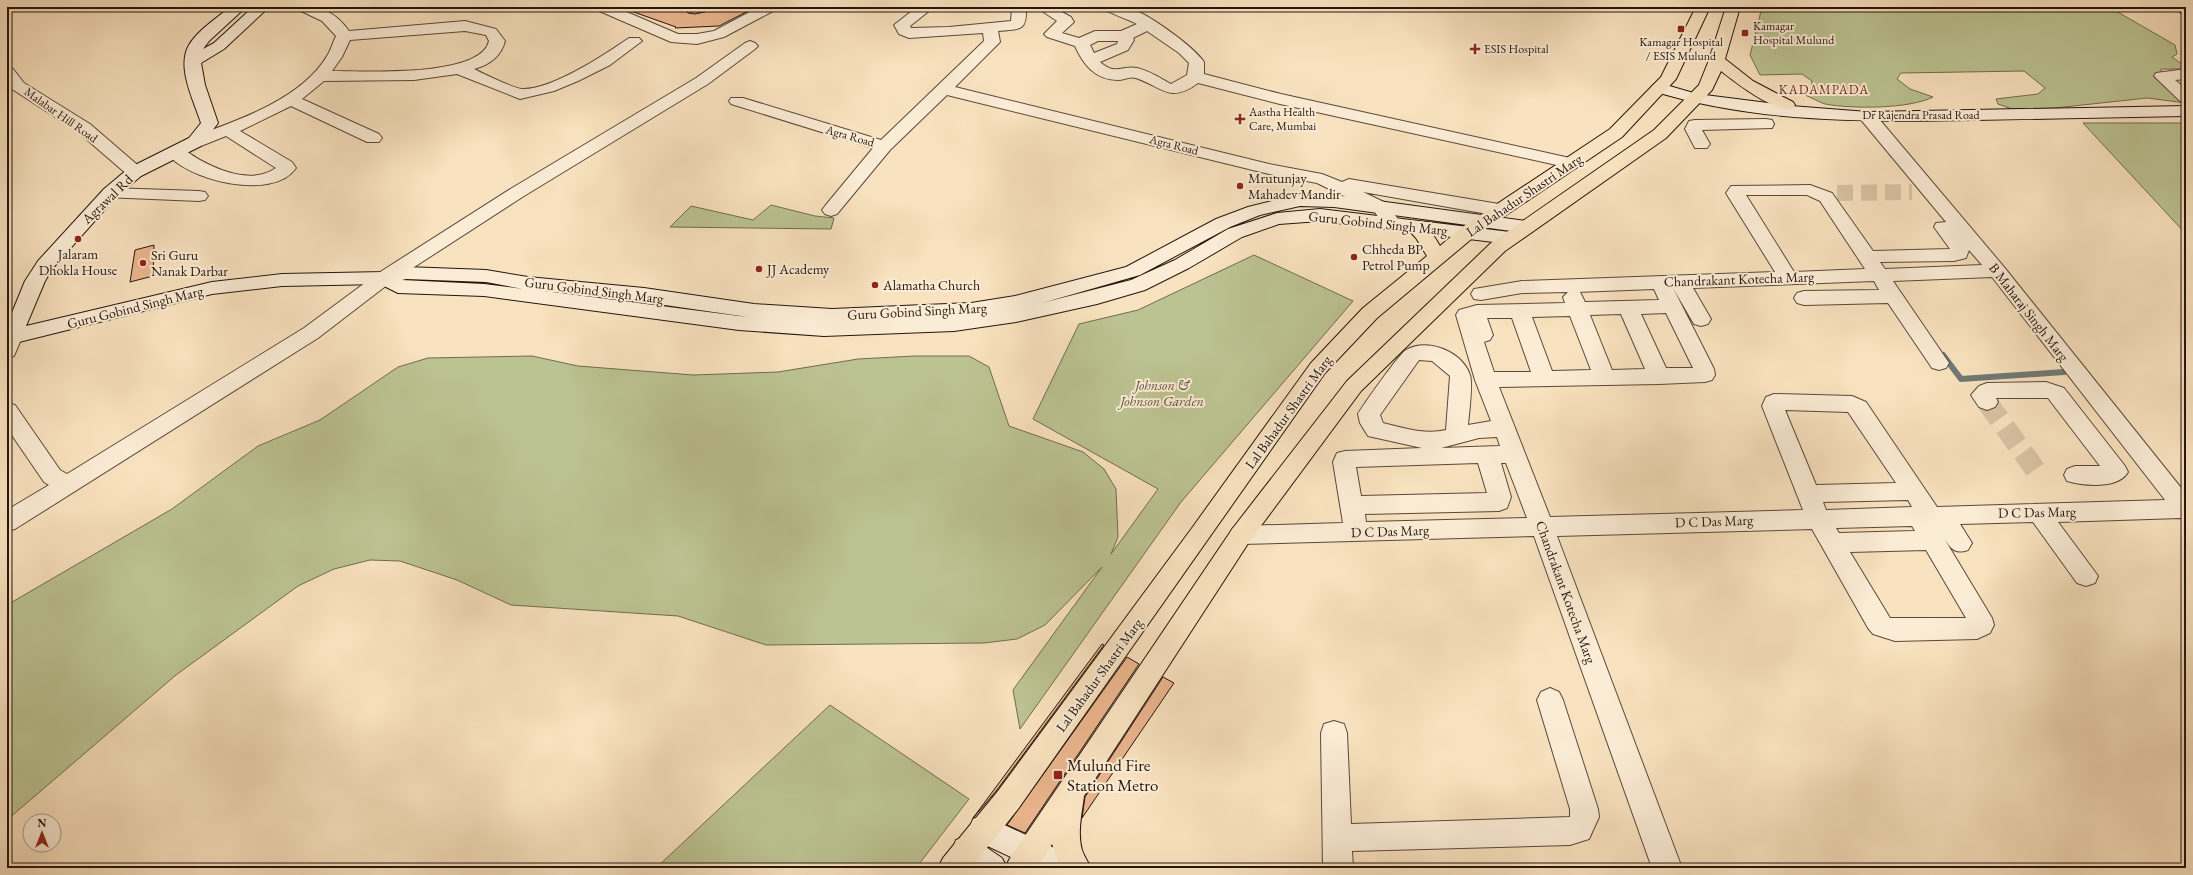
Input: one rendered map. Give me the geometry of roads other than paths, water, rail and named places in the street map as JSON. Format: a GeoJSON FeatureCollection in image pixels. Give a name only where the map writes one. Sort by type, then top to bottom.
{"type":"FeatureCollection","features":[{"type":"Feature","properties":{"kind":"main road","name":"Lal Bahadur Shastri Marg"},"geometry":{"type":"LineString","coordinates":[[967,849],[1008,800],[1200,535],[1318,368],[1370,313],[1437,257],[1483,221],[1616,133],[1663,83],[1703,7]]}},
{"type":"Feature","properties":{"kind":"main road","name":"Lal Bahadur Shastri Marg"},"geometry":{"type":"LineString","coordinates":[[1026,860],[1241,535],[1354,386],[1498,247],[1660,134],[1699,95],[1717,60],[1733,7]]}},
{"type":"Feature","properties":{"kind":"main road"},"geometry":{"type":"LineString","coordinates":[[1717,60],[1747,84],[1787,105]]}},
{"type":"Feature","properties":{"kind":"main road"},"geometry":{"type":"LineString","coordinates":[[1414,226],[1423,234],[1437,257]]}},
{"type":"Feature","properties":{"kind":"main road"},"geometry":{"type":"LineString","coordinates":[[1070,793],[1066,822],[1067,846],[1072,863],[1076,868]]}},
{"type":"Feature","properties":{"kind":"street","name":"Agrawal Rd"},"geometry":{"type":"LineString","coordinates":[[9,342],[35,281],[45,265],[110,193],[135,172],[198,146],[210,123],[195,79],[193,61],[196,45],[239,7]]}},
{"type":"Feature","properties":{"kind":"street"},"geometry":{"type":"LineString","coordinates":[[193,61],[219,46],[262,7]]}},
{"type":"Feature","properties":{"kind":"street"},"geometry":{"type":"LineString","coordinates":[[304,7],[323,14],[337,24],[344,36]]}},
{"type":"Feature","properties":{"kind":"street"},"geometry":{"type":"LineString","coordinates":[[602,7],[676,40],[697,39],[719,34],[770,7]]}},
{"type":"Feature","properties":{"kind":"street"},"geometry":{"type":"LineString","coordinates":[[690,7],[704,7]]}},
{"type":"Feature","properties":{"kind":"street"},"geometry":{"type":"LineString","coordinates":[[927,7],[902,25],[904,31],[909,33],[949,32],[991,36],[1018,23],[1019,7]]}},
{"type":"Feature","properties":{"kind":"street"},"geometry":{"type":"LineString","coordinates":[[1056,7],[1049,11],[1066,20],[1066,22],[1052,34],[1054,36],[1081,43],[1095,36],[1124,36],[1147,25]]}},
{"type":"Feature","properties":{"kind":"street"},"geometry":{"type":"LineString","coordinates":[[1081,43],[1095,67],[1112,75],[1136,73],[1165,87],[1173,89],[1183,87],[1195,77],[1198,67],[1196,62],[1170,40],[1127,13],[1107,7]]}},
{"type":"Feature","properties":{"kind":"street"},"geometry":{"type":"LineString","coordinates":[[2181,7],[2186,10]]}},
{"type":"Feature","properties":{"kind":"street"},"geometry":{"type":"LineString","coordinates":[[320,76],[414,74],[459,69],[481,62],[495,50],[497,41],[491,32],[465,26],[344,36]]}},
{"type":"Feature","properties":{"kind":"street"},"geometry":{"type":"LineString","coordinates":[[258,182],[202,159],[198,146],[233,133],[292,100],[320,76],[335,59],[344,36]]}},
{"type":"Feature","properties":{"kind":"street","name":"Agra Road"},"geometry":{"type":"LineString","coordinates":[[737,101],[884,146],[944,89],[991,36]]}},
{"type":"Feature","properties":{"kind":"street"},"geometry":{"type":"LineString","coordinates":[[1090,60],[1123,47],[1126,40],[1124,36]]}},
{"type":"Feature","properties":{"kind":"street"},"geometry":{"type":"LineString","coordinates":[[459,69],[520,94],[548,88],[572,78],[604,62],[634,41]]}},
{"type":"Feature","properties":{"kind":"street"},"geometry":{"type":"LineString","coordinates":[[7,522],[396,279],[518,192],[712,74],[750,46]]}},
{"type":"Feature","properties":{"kind":"street","name":"Malabar Hill Road"},"geometry":{"type":"LineString","coordinates":[[7,72],[18,86],[84,128],[135,172]]}},
{"type":"Feature","properties":{"kind":"street"},"geometry":{"type":"LineString","coordinates":[[2186,74],[2162,76],[2186,98]]}},
{"type":"Feature","properties":{"kind":"street"},"geometry":{"type":"LineString","coordinates":[[1195,77],[1280,99],[1570,163]]}},
{"type":"Feature","properties":{"kind":"street","name":"Dr Rajendra Prasad Road"},"geometry":{"type":"LineString","coordinates":[[1663,83],[1699,95],[1754,106],[1791,111],[1811,111],[1868,117],[2186,111]]}},
{"type":"Feature","properties":{"kind":"street","name":"Agra Road"},"geometry":{"type":"LineString","coordinates":[[944,89],[1261,167],[1322,179],[1380,207],[1392,223]]}},
{"type":"Feature","properties":{"kind":"street"},"geometry":{"type":"LineString","coordinates":[[1699,95],[1787,105],[1811,111]]}},
{"type":"Feature","properties":{"kind":"street"},"geometry":{"type":"LineString","coordinates":[[292,100],[373,138]]}},
{"type":"Feature","properties":{"kind":"street"},"geometry":{"type":"LineString","coordinates":[[1754,106],[1776,139]]}},
{"type":"Feature","properties":{"kind":"street","name":"B Maharaj Singh Marg"},"geometry":{"type":"LineString","coordinates":[[1868,117],[1920,192],[1998,271],[2185,509]]}},
{"type":"Feature","properties":{"kind":"street"},"geometry":{"type":"LineString","coordinates":[[1701,144],[1693,129],[1695,125],[1766,124]]}},
{"type":"Feature","properties":{"kind":"street"},"geometry":{"type":"LineString","coordinates":[[178,154],[194,165],[245,182],[258,182],[283,172],[287,168],[233,133]]}},
{"type":"Feature","properties":{"kind":"street"},"geometry":{"type":"LineString","coordinates":[[831,210],[884,146]]}},
{"type":"Feature","properties":{"kind":"street"},"geometry":{"type":"LineString","coordinates":[[1322,179],[1483,221]]}},
{"type":"Feature","properties":{"kind":"street"},"geometry":{"type":"LineString","coordinates":[[1788,277],[1735,193],[1737,190],[1810,190],[1820,193],[1826,197],[1883,268]]}},
{"type":"Feature","properties":{"kind":"street"},"geometry":{"type":"LineString","coordinates":[[1883,268],[1959,254],[1960,249],[1920,192]]}},
{"type":"Feature","properties":{"kind":"street"},"geometry":{"type":"LineString","coordinates":[[110,193],[199,196]]}},
{"type":"Feature","properties":{"kind":"street"},"geometry":{"type":"LineString","coordinates":[[1837,193],[1837,199],[1883,268],[1894,296],[1939,363]]}},
{"type":"Feature","properties":{"kind":"street","name":"Guru Gobind Singh Marg"},"geometry":{"type":"LineString","coordinates":[[9,342],[212,288],[282,280],[396,279],[485,283],[763,325],[824,329],[954,324],[1060,306],[1138,285],[1223,223],[1254,211],[1300,200],[1314,200],[1380,207],[1483,221],[1518,233]]}},
{"type":"Feature","properties":{"kind":"street","name":"Guru Gobind Singh Marg"},"geometry":{"type":"LineString","coordinates":[[1169,261],[1235,233],[1277,219],[1320,215],[1414,226],[1483,221]]}},
{"type":"Feature","properties":{"kind":"street","name":"Chandrakant Kotecha Marg"},"geometry":{"type":"LineString","coordinates":[[1481,294],[1522,287],[1562,285],[1660,282],[1682,285],[1740,286],[1788,277],[1883,268],[1998,271]]}},
{"type":"Feature","properties":{"kind":"street"},"geometry":{"type":"LineString","coordinates":[[1660,282],[1672,306],[1705,372],[1701,376],[1492,380],[1476,314],[1480,312],[1672,306]]}},
{"type":"Feature","properties":{"kind":"street"},"geometry":{"type":"LineString","coordinates":[[1562,285],[1600,378]]}},
{"type":"Feature","properties":{"kind":"street"},"geometry":{"type":"LineString","coordinates":[[1682,285],[1700,319]]}},
{"type":"Feature","properties":{"kind":"street"},"geometry":{"type":"LineString","coordinates":[[1804,298],[1894,296]]}},
{"type":"Feature","properties":{"kind":"street"},"geometry":{"type":"LineString","coordinates":[[1628,307],[1659,377]]}},
{"type":"Feature","properties":{"kind":"street"},"geometry":{"type":"LineString","coordinates":[[1519,310],[1544,379]]}},
{"type":"Feature","properties":{"kind":"street","name":"Chandrakant Kotecha Marg"},"geometry":{"type":"LineString","coordinates":[[1466,315],[1492,380],[1504,428],[1542,526],[1667,868]]}},
{"type":"Feature","properties":{"kind":"street"},"geometry":{"type":"LineString","coordinates":[[1457,435],[1460,376],[1458,370],[1450,362],[1435,354],[1426,352],[1412,355],[1369,414],[1371,423],[1376,430],[1381,433],[1435,441],[1486,429],[1504,428]]}},
{"type":"Feature","properties":{"kind":"street"},"geometry":{"type":"LineString","coordinates":[[1987,402],[1982,395],[1987,391],[2051,392],[2059,397],[2117,472],[2112,475],[2076,475]]}},
{"type":"Feature","properties":{"kind":"street"},"geometry":{"type":"LineString","coordinates":[[1930,515],[1932,540],[1980,618],[1981,625],[1977,628],[1895,630],[1882,626],[1877,621],[1818,518],[1773,406],[1774,402],[1852,404],[1858,408],[1930,515],[1960,543]]}},
{"type":"Feature","properties":{"kind":"street"},"geometry":{"type":"LineString","coordinates":[[7,411],[52,476],[67,485]]}},
{"type":"Feature","properties":{"kind":"street"},"geometry":{"type":"LineString","coordinates":[[2089,434],[2125,434]]}},
{"type":"Feature","properties":{"kind":"street"},"geometry":{"type":"LineString","coordinates":[[1356,532],[1344,462],[1345,460],[1515,454]]}},
{"type":"Feature","properties":{"kind":"street"},"geometry":{"type":"LineString","coordinates":[[1351,505],[1499,502],[1500,497],[1487,455]]}},
{"type":"Feature","properties":{"kind":"street"},"geometry":{"type":"LineString","coordinates":[[1808,494],[1913,491]]}},
{"type":"Feature","properties":{"kind":"street","name":"D C Das Marg"},"geometry":{"type":"LineString","coordinates":[[1241,535],[2185,509]]}},
{"type":"Feature","properties":{"kind":"street"},"geometry":{"type":"LineString","coordinates":[[2038,512],[2086,576]]}},
{"type":"Feature","properties":{"kind":"street"},"geometry":{"type":"LineString","coordinates":[[1832,543],[1932,540]]}},
{"type":"Feature","properties":{"kind":"street"},"geometry":{"type":"LineString","coordinates":[[1338,838],[1570,831],[1579,829],[1585,817],[1584,809],[1550,700]]}},
{"type":"Feature","properties":{"kind":"street"},"geometry":{"type":"LineString","coordinates":[[1334,733],[1338,868]]}},
{"type":"Feature","properties":{"kind":"street"},"geometry":{"type":"LineString","coordinates":[[967,849],[1066,868]]}},
{"type":"Feature","properties":{"kind":"street"},"geometry":{"type":"LineString","coordinates":[[967,849],[992,868]]}},
{"type":"Feature","properties":{"kind":"waterway"},"geometry":{"type":"LineString","coordinates":[[1943,355],[1961,379],[2064,372]]}},
{"type":"Feature","properties":{"kind":"tunnel"},"geometry":{"type":"LineString","coordinates":[[1837,193],[1912,192]]}},
{"type":"Feature","properties":{"kind":"tunnel"},"geometry":{"type":"LineString","coordinates":[[1987,402],[2037,472]]}},
{"type":"Feature","properties":{"kind":"place","name":"Kamagar Hospital / ESIS Mulund"},"geometry":{"type":"Point","coordinates":[1681,29]}},
{"type":"Feature","properties":{"kind":"place","name":"Kamagar Hospital Mulund"},"geometry":{"type":"Point","coordinates":[1745,33]}},
{"type":"Feature","properties":{"kind":"place","name":"ESIS Hospital"},"geometry":{"type":"Point","coordinates":[1475,49]}},
{"type":"Feature","properties":{"kind":"place","name":"Aastha Health Care, Mumbai"},"geometry":{"type":"Point","coordinates":[1240,119]}},
{"type":"Feature","properties":{"kind":"place","name":"Mrutunjay Mahadev Mandir"},"geometry":{"type":"Point","coordinates":[1240,186]}},
{"type":"Feature","properties":{"kind":"place","name":"Jalaram Dhokla House"},"geometry":{"type":"Point","coordinates":[78,239]}},
{"type":"Feature","properties":{"kind":"place","name":"Chheda BP Petrol Pump"},"geometry":{"type":"Point","coordinates":[1354,257]}},
{"type":"Feature","properties":{"kind":"place","name":"Sri Guru Nanak Darbar"},"geometry":{"type":"Point","coordinates":[143,263]}},
{"type":"Feature","properties":{"kind":"place","name":"JJ Academy"},"geometry":{"type":"Point","coordinates":[759,269]}},
{"type":"Feature","properties":{"kind":"place","name":"Alamatha Church"},"geometry":{"type":"Point","coordinates":[875,285]}},
{"type":"Feature","properties":{"kind":"place","name":"Mulund Fire Station Metro"},"geometry":{"type":"Point","coordinates":[1058,775]}},
{"type":"Feature","properties":{"kind":"district","name":"KADAMPADA"},"geometry":{"type":"Point","coordinates":[1824,89]}},
{"type":"Feature","properties":{"kind":"park label","name":"Johnson & Johnson Garden"},"geometry":{"type":"Point","coordinates":[1162,394]}}]}
